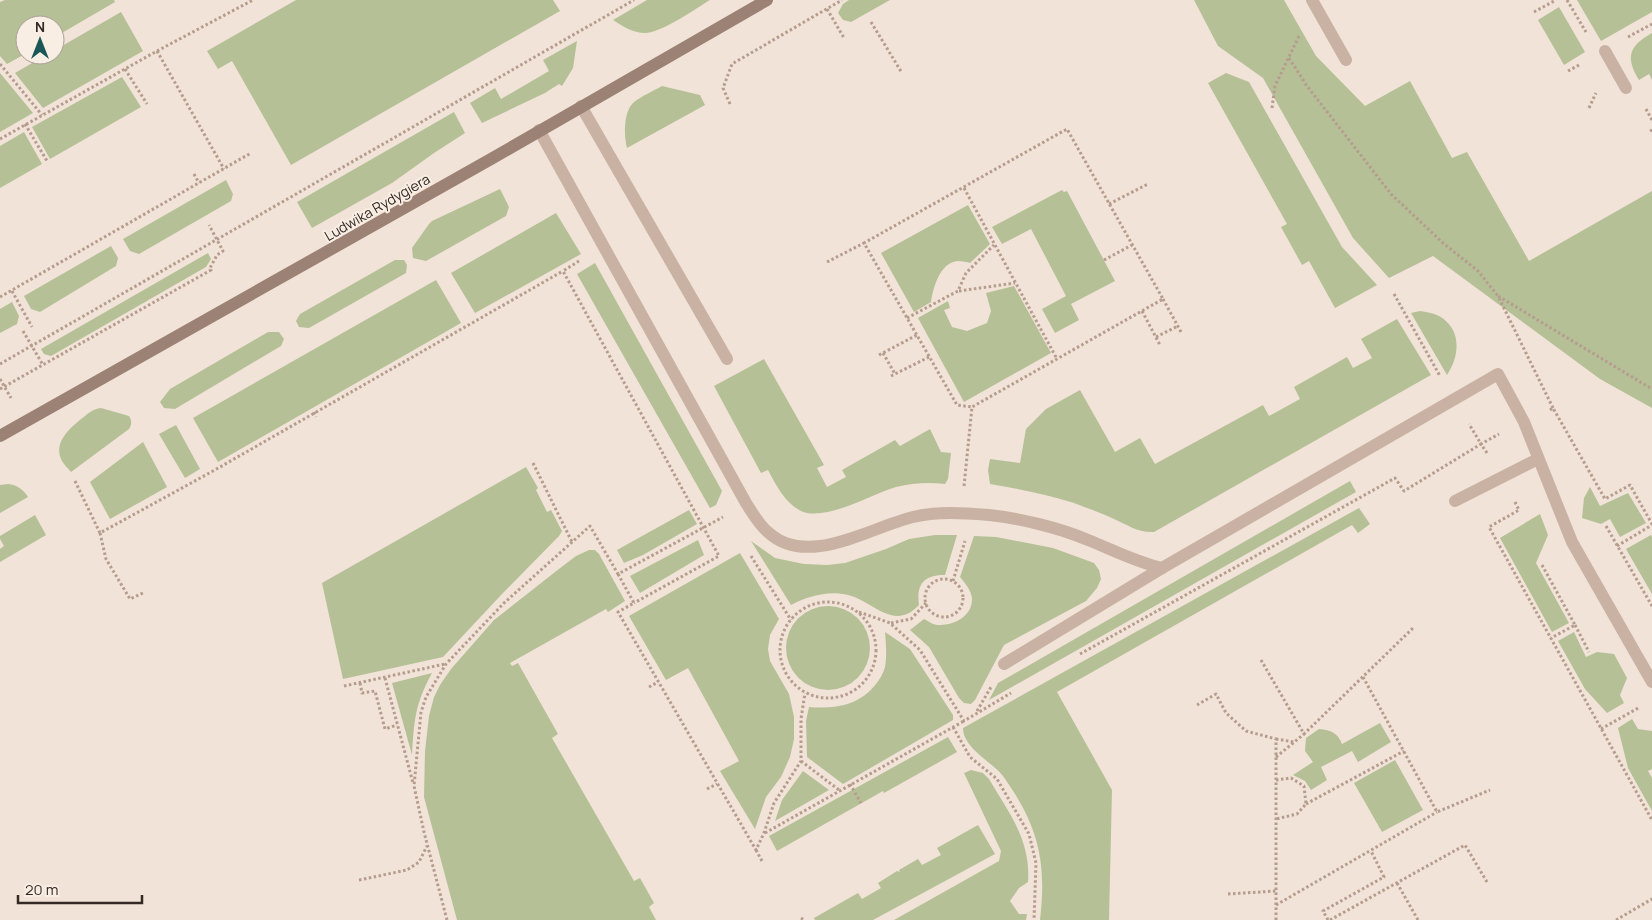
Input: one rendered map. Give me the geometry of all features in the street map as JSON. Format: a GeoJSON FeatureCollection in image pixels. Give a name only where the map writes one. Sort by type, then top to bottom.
{"type":"FeatureCollection","features":[{"type":"Feature","properties":{"kind":"street","name":"Ludwika Rydygiera"},"geometry":{"type":"LineString","coordinates":[[0,436],[491,159],[767,0]]}},
{"type":"Feature","properties":{"kind":"street"},"geometry":{"type":"LineString","coordinates":[[1312,0],[1346,60]]}},
{"type":"Feature","properties":{"kind":"street"},"geometry":{"type":"LineString","coordinates":[[1604,51],[1626,88]]}},
{"type":"Feature","properties":{"kind":"street"},"geometry":{"type":"LineString","coordinates":[[580,106],[726,359]]}},
{"type":"Feature","properties":{"kind":"street"},"geometry":{"type":"LineString","coordinates":[[539,130],[746,503],[758,522],[770,534],[782,542],[802,547],[823,546],[912,518],[932,514],[962,513],[991,515],[1055,529],[1087,540],[1143,564],[1162,568]]}},
{"type":"Feature","properties":{"kind":"street"},"geometry":{"type":"LineString","coordinates":[[1004,664],[1162,568],[1498,374],[1524,422],[1572,542],[1652,682]]}},
{"type":"Feature","properties":{"kind":"street"},"geometry":{"type":"LineString","coordinates":[[1455,501],[1538,459]]}},
{"type":"Feature","properties":{"kind":"path"},"geometry":{"type":"LineString","coordinates":[[0,139],[157,51],[253,0]]}},
{"type":"Feature","properties":{"kind":"path"},"geometry":{"type":"LineString","coordinates":[[0,364],[634,0]]}},
{"type":"Feature","properties":{"kind":"path"},"geometry":{"type":"LineString","coordinates":[[730,104],[723,88],[732,64],[842,0]]}},
{"type":"Feature","properties":{"kind":"path"},"geometry":{"type":"LineString","coordinates":[[1534,12],[1556,0]]}},
{"type":"Feature","properties":{"kind":"path"},"geometry":{"type":"LineString","coordinates":[[827,9],[844,38]]}},
{"type":"Feature","properties":{"kind":"path"},"geometry":{"type":"LineString","coordinates":[[871,22],[902,73]]}},
{"type":"Feature","properties":{"kind":"path"},"geometry":{"type":"LineString","coordinates":[[1272,108],[1275,86],[1302,28]]}},
{"type":"Feature","properties":{"kind":"path"},"geometry":{"type":"LineString","coordinates":[[157,51],[224,169]]}},
{"type":"Feature","properties":{"kind":"path"},"geometry":{"type":"LineString","coordinates":[[1289,58],[1307,86],[1391,194],[1443,243],[1478,271],[1498,296],[1553,408],[1605,499],[1630,485],[1652,525],[1617,546]]}},
{"type":"Feature","properties":{"kind":"path"},"geometry":{"type":"LineString","coordinates":[[0,64],[42,115]]}},
{"type":"Feature","properties":{"kind":"path"},"geometry":{"type":"LineString","coordinates":[[125,69],[147,104]]}},
{"type":"Feature","properties":{"kind":"path"},"geometry":{"type":"LineString","coordinates":[[25,124],[47,161]]}},
{"type":"Feature","properties":{"kind":"path"},"geometry":{"type":"LineString","coordinates":[[827,262],[964,188],[1067,129],[1181,332]]}},
{"type":"Feature","properties":{"kind":"path"},"geometry":{"type":"LineString","coordinates":[[0,297],[251,153]]}},
{"type":"Feature","properties":{"kind":"path"},"geometry":{"type":"LineString","coordinates":[[194,174],[199,183]]}},
{"type":"Feature","properties":{"kind":"path"},"geometry":{"type":"LineString","coordinates":[[1109,204],[1148,184]]}},
{"type":"Feature","properties":{"kind":"path"},"geometry":{"type":"LineString","coordinates":[[964,188],[1057,359]]}},
{"type":"Feature","properties":{"kind":"path"},"geometry":{"type":"LineString","coordinates":[[0,390],[210,270],[217,255],[223,251],[209,224]]}},
{"type":"Feature","properties":{"kind":"path"},"geometry":{"type":"LineString","coordinates":[[864,243],[957,405],[972,407],[1163,300]]}},
{"type":"Feature","properties":{"kind":"path"},"geometry":{"type":"LineString","coordinates":[[958,291],[966,273],[994,245]]}},
{"type":"Feature","properties":{"kind":"path"},"geometry":{"type":"LineString","coordinates":[[1104,260],[1132,245]]}},
{"type":"Feature","properties":{"kind":"path"},"geometry":{"type":"LineString","coordinates":[[100,533],[580,260]]}},
{"type":"Feature","properties":{"kind":"path"},"geometry":{"type":"LineString","coordinates":[[563,271],[719,556],[618,612],[763,863]]}},
{"type":"Feature","properties":{"kind":"path"},"geometry":{"type":"LineString","coordinates":[[907,318],[958,291],[1015,283]]}},
{"type":"Feature","properties":{"kind":"path"},"geometry":{"type":"LineString","coordinates":[[12,290],[32,327]]}},
{"type":"Feature","properties":{"kind":"path"},"geometry":{"type":"LineString","coordinates":[[1394,294],[1481,444]]}},
{"type":"Feature","properties":{"kind":"path"},"geometry":{"type":"LineString","coordinates":[[1498,296],[1652,389]]}},
{"type":"Feature","properties":{"kind":"path"},"geometry":{"type":"LineString","coordinates":[[1142,311],[1160,345]]}},
{"type":"Feature","properties":{"kind":"path"},"geometry":{"type":"LineString","coordinates":[[1156,337],[1178,326]]}},
{"type":"Feature","properties":{"kind":"path"},"geometry":{"type":"LineString","coordinates":[[23,331],[43,366]]}},
{"type":"Feature","properties":{"kind":"path"},"geometry":{"type":"LineString","coordinates":[[879,355],[917,335]]}},
{"type":"Feature","properties":{"kind":"path"},"geometry":{"type":"LineString","coordinates":[[884,353],[893,375],[930,356]]}},
{"type":"Feature","properties":{"kind":"path"},"geometry":{"type":"LineString","coordinates":[[953,581],[966,536],[962,513],[972,407]]}},
{"type":"Feature","properties":{"kind":"path"},"geometry":{"type":"LineString","coordinates":[[1524,422],[1553,408]]}},
{"type":"Feature","properties":{"kind":"path"},"geometry":{"type":"LineString","coordinates":[[314,412],[316,417]]}},
{"type":"Feature","properties":{"kind":"path"},"geometry":{"type":"LineString","coordinates":[[533,463],[572,542]]}},
{"type":"Feature","properties":{"kind":"path"},"geometry":{"type":"LineString","coordinates":[[1502,478],[1519,510],[1489,527],[1652,819]]}},
{"type":"Feature","properties":{"kind":"path"},"geometry":{"type":"LineString","coordinates":[[75,481],[100,533],[106,559],[130,599],[145,592]]}},
{"type":"Feature","properties":{"kind":"path"},"geometry":{"type":"LineString","coordinates":[[618,574],[746,503]]}},
{"type":"Feature","properties":{"kind":"path"},"geometry":{"type":"LineString","coordinates":[[414,786],[422,712],[426,697],[446,664],[504,603],[590,526],[634,603]]}},
{"type":"Feature","properties":{"kind":"path"},"geometry":{"type":"LineString","coordinates":[[1606,526],[1652,606]]}},
{"type":"Feature","properties":{"kind":"path"},"geometry":{"type":"LineString","coordinates":[[751,556],[791,620]]}},
{"type":"Feature","properties":{"kind":"path"},"geometry":{"type":"LineString","coordinates":[[1542,565],[1589,652]]}},
{"type":"Feature","properties":{"kind":"path"},"geometry":{"type":"LineString","coordinates":[[941,580],[953,581],[958,585],[964,596],[961,608],[957,613],[945,618],[929,610],[926,603],[926,591],[930,586],[941,580]]}},
{"type":"Feature","properties":{"kind":"path"},"geometry":{"type":"LineString","coordinates":[[828,601],[844,604],[859,612],[870,625],[876,640],[876,658],[871,672],[862,684],[849,694],[834,698],[819,698],[804,693],[792,683],[784,670],[780,656],[780,640],[786,625],[791,620],[796,613],[811,604],[828,601]]}},
{"type":"Feature","properties":{"kind":"path"},"geometry":{"type":"LineString","coordinates":[[890,623],[911,618],[926,603]]}},
{"type":"Feature","properties":{"kind":"path"},"geometry":{"type":"LineString","coordinates":[[1551,638],[1575,625]]}},
{"type":"Feature","properties":{"kind":"path"},"geometry":{"type":"LineString","coordinates":[[1276,757],[1304,734],[1413,628]]}},
{"type":"Feature","properties":{"kind":"path"},"geometry":{"type":"LineString","coordinates":[[1261,660],[1304,734]]}},
{"type":"Feature","properties":{"kind":"path"},"geometry":{"type":"LineString","coordinates":[[344,686],[446,664]]}},
{"type":"Feature","properties":{"kind":"path"},"geometry":{"type":"LineString","coordinates":[[1363,677],[1437,812]]}},
{"type":"Feature","properties":{"kind":"path"},"geometry":{"type":"LineString","coordinates":[[385,678],[448,920]]}},
{"type":"Feature","properties":{"kind":"path"},"geometry":{"type":"LineString","coordinates":[[360,682],[362,694],[376,691],[385,728],[397,725]]}},
{"type":"Feature","properties":{"kind":"path"},"geometry":{"type":"LineString","coordinates":[[649,687],[658,682]]}},
{"type":"Feature","properties":{"kind":"path"},"geometry":{"type":"LineString","coordinates":[[756,850],[774,803],[801,761],[801,719],[804,693]]}},
{"type":"Feature","properties":{"kind":"path"},"geometry":{"type":"LineString","coordinates":[[1197,705],[1216,694],[1226,713],[1246,731],[1294,742]]}},
{"type":"Feature","properties":{"kind":"path"},"geometry":{"type":"LineString","coordinates":[[1601,728],[1644,704]]}},
{"type":"Feature","properties":{"kind":"path"},"geometry":{"type":"LineString","coordinates":[[764,833],[964,721]]}},
{"type":"Feature","properties":{"kind":"path"},"geometry":{"type":"LineString","coordinates":[[953,727],[970,757],[996,779],[1029,834],[1036,863],[1034,920]]}},
{"type":"Feature","properties":{"kind":"path"},"geometry":{"type":"LineString","coordinates":[[1276,739],[1276,920]]}},
{"type":"Feature","properties":{"kind":"path"},"geometry":{"type":"LineString","coordinates":[[1276,819],[1297,814],[1306,804],[1404,751]]}},
{"type":"Feature","properties":{"kind":"path"},"geometry":{"type":"LineString","coordinates":[[801,761],[839,790]]}},
{"type":"Feature","properties":{"kind":"path"},"geometry":{"type":"LineString","coordinates":[[1276,780],[1291,778],[1304,786],[1306,804]]}},
{"type":"Feature","properties":{"kind":"path"},"geometry":{"type":"LineString","coordinates":[[707,789],[717,784]]}},
{"type":"Feature","properties":{"kind":"path"},"geometry":{"type":"LineString","coordinates":[[850,784],[861,804]]}},
{"type":"Feature","properties":{"kind":"path"},"geometry":{"type":"LineString","coordinates":[[1276,905],[1437,812],[1490,790]]}},
{"type":"Feature","properties":{"kind":"path"},"geometry":{"type":"LineString","coordinates":[[359,880],[407,870],[418,862],[427,845]]}},
{"type":"Feature","properties":{"kind":"path"},"geometry":{"type":"LineString","coordinates":[[1371,851],[1384,877],[1323,911],[1329,920],[1465,845],[1487,882]]}},
{"type":"Feature","properties":{"kind":"path"},"geometry":{"type":"LineString","coordinates":[[1397,882],[1418,920]]}},
{"type":"Feature","properties":{"kind":"path"},"geometry":{"type":"LineString","coordinates":[[1228,894],[1276,892]]}},
{"type":"Feature","properties":{"kind":"path"},"geometry":{"type":"LineString","coordinates":[[1616,920],[1652,899]]}},
{"type":"Feature","properties":{"kind":"green space"},"geometry":{"type":"Polygon","coordinates":[[[5,0],[114,0],[115,2],[65,31],[65,15],[15,15],[15,60],[7,64],[0,56],[0,2],[5,0]]]}},
{"type":"Feature","properties":{"kind":"green space"},"geometry":{"type":"Polygon","coordinates":[[[296,0],[553,0],[560,11],[291,165],[232,61],[218,69],[207,51],[296,0]]]}},
{"type":"Feature","properties":{"kind":"green space"},"geometry":{"type":"Polygon","coordinates":[[[647,0],[710,0],[678,20],[652,32],[636,32],[613,20],[647,0]]]}},
{"type":"Feature","properties":{"kind":"green space"},"geometry":{"type":"Polygon","coordinates":[[[849,0],[890,0],[851,22],[843,20],[838,13],[843,4],[849,0]]]}},
{"type":"Feature","properties":{"kind":"green space"},"geometry":{"type":"Polygon","coordinates":[[[1194,0],[1284,0],[1316,56],[1365,106],[1410,81],[1452,158],[1467,152],[1529,261],[1652,191],[1652,408],[1600,379],[1433,256],[1389,278],[1353,238],[1263,78],[1218,46],[1194,0]]]}},
{"type":"Feature","properties":{"kind":"green space"},"geometry":{"type":"Polygon","coordinates":[[[1577,0],[1652,0],[1652,12],[1601,41],[1577,0]]]}},
{"type":"Feature","properties":{"kind":"green space"},"geometry":{"type":"Polygon","coordinates":[[[1559,7],[1585,52],[1564,65],[1538,20],[1559,7]]]}},
{"type":"Feature","properties":{"kind":"green space"},"geometry":{"type":"Polygon","coordinates":[[[121,12],[143,51],[43,108],[15,73],[29,65],[65,65],[65,44],[121,12]]]}},
{"type":"Feature","properties":{"kind":"green space"},"geometry":{"type":"Polygon","coordinates":[[[1652,33],[1652,80],[1649,74],[1639,80],[1632,65],[1632,53],[1638,43],[1652,33]]]}},
{"type":"Feature","properties":{"kind":"green space"},"geometry":{"type":"Polygon","coordinates":[[[577,41],[573,68],[562,86],[559,84],[545,93],[482,123],[470,103],[495,88],[501,99],[549,71],[543,60],[577,41]]]}},
{"type":"Feature","properties":{"kind":"green space"},"geometry":{"type":"Polygon","coordinates":[[[0,73],[33,113],[0,132],[0,73]]]}},
{"type":"Feature","properties":{"kind":"green space"},"geometry":{"type":"Polygon","coordinates":[[[1226,73],[1249,82],[1342,247],[1377,285],[1335,308],[1309,261],[1302,265],[1281,227],[1287,224],[1208,83],[1226,73]]]}},
{"type":"Feature","properties":{"kind":"green space"},"geometry":{"type":"Polygon","coordinates":[[[122,77],[141,107],[50,159],[32,127],[122,77]]]}},
{"type":"Feature","properties":{"kind":"green space"},"geometry":{"type":"Polygon","coordinates":[[[662,86],[700,95],[705,105],[627,148],[625,124],[630,106],[662,86]]]}},
{"type":"Feature","properties":{"kind":"green space"},"geometry":{"type":"Polygon","coordinates":[[[454,112],[465,133],[392,183],[312,228],[297,202],[454,112]]]}},
{"type":"Feature","properties":{"kind":"green space"},"geometry":{"type":"Polygon","coordinates":[[[24,132],[42,164],[0,188],[0,146],[24,132]]]}},
{"type":"Feature","properties":{"kind":"green space"},"geometry":{"type":"Polygon","coordinates":[[[226,180],[233,194],[231,201],[139,254],[130,251],[123,239],[226,180]]]}},
{"type":"Feature","properties":{"kind":"green space"},"geometry":{"type":"Polygon","coordinates":[[[500,189],[509,207],[506,216],[426,261],[413,258],[412,248],[432,221],[500,189]]]}},
{"type":"Feature","properties":{"kind":"green space"},"geometry":{"type":"Polygon","coordinates":[[[1062,190],[1064,192],[1067,191],[1115,281],[1071,304],[1079,320],[1055,333],[1042,309],[1066,296],[1031,229],[1002,244],[992,227],[1062,190]]]}},
{"type":"Feature","properties":{"kind":"green space"},"geometry":{"type":"Polygon","coordinates":[[[968,205],[990,244],[970,263],[958,261],[946,266],[936,283],[931,302],[914,312],[881,253],[968,205]]]}},
{"type":"Feature","properties":{"kind":"green space"},"geometry":{"type":"Polygon","coordinates":[[[556,213],[581,254],[475,313],[451,273],[556,213]]]}},
{"type":"Feature","properties":{"kind":"green space"},"geometry":{"type":"Polygon","coordinates":[[[111,246],[118,258],[116,266],[40,312],[31,309],[24,296],[111,246]]]}},
{"type":"Feature","properties":{"kind":"green space"},"geometry":{"type":"Polygon","coordinates":[[[208,253],[211,259],[206,267],[51,356],[44,354],[41,349],[208,253]]]}},
{"type":"Feature","properties":{"kind":"green space"},"geometry":{"type":"Polygon","coordinates":[[[395,260],[404,260],[407,265],[406,273],[309,328],[299,327],[296,321],[300,314],[395,260]]]}},
{"type":"Feature","properties":{"kind":"green space"},"geometry":{"type":"Polygon","coordinates":[[[595,263],[722,491],[716,505],[710,508],[577,274],[595,263]]]}},
{"type":"Feature","properties":{"kind":"green space"},"geometry":{"type":"Polygon","coordinates":[[[436,280],[461,323],[218,462],[193,418],[436,280]]]}},
{"type":"Feature","properties":{"kind":"green space"},"geometry":{"type":"Polygon","coordinates":[[[1014,286],[1051,353],[964,402],[918,318],[948,301],[950,308],[944,310],[952,327],[967,331],[987,323],[991,311],[986,293],[1014,286]]]}},
{"type":"Feature","properties":{"kind":"green space"},"geometry":{"type":"Polygon","coordinates":[[[12,302],[19,316],[17,324],[0,333],[0,309],[12,302]]]}},
{"type":"Feature","properties":{"kind":"green space"},"geometry":{"type":"Polygon","coordinates":[[[1420,311],[1439,316],[1452,328],[1455,335],[1456,351],[1447,375],[1411,313],[1420,311]]]}},
{"type":"Feature","properties":{"kind":"green space"},"geometry":{"type":"Polygon","coordinates":[[[1397,319],[1431,375],[1154,532],[1138,530],[1064,500],[990,484],[988,470],[990,459],[1020,463],[1026,429],[1046,409],[1080,390],[1115,452],[1140,438],[1155,464],[1263,405],[1269,416],[1300,399],[1294,387],[1347,357],[1353,368],[1372,358],[1361,339],[1397,319]]]}},
{"type":"Feature","properties":{"kind":"green space"},"geometry":{"type":"Polygon","coordinates":[[[268,332],[279,332],[284,339],[281,346],[175,409],[164,408],[160,402],[170,389],[268,332]]]}},
{"type":"Feature","properties":{"kind":"green space"},"geometry":{"type":"Polygon","coordinates":[[[764,359],[824,465],[817,468],[827,487],[846,477],[842,470],[895,440],[900,446],[930,429],[941,452],[951,453],[948,479],[945,484],[920,483],[896,487],[849,506],[823,513],[811,513],[795,508],[781,493],[768,470],[761,473],[714,386],[764,359]]]}},
{"type":"Feature","properties":{"kind":"green space"},"geometry":{"type":"Polygon","coordinates":[[[101,408],[129,416],[131,419],[130,427],[71,472],[64,464],[59,453],[61,442],[64,436],[81,419],[101,408]]]}},
{"type":"Feature","properties":{"kind":"green space"},"geometry":{"type":"Polygon","coordinates":[[[176,425],[200,469],[185,478],[159,434],[176,425]]]}},
{"type":"Feature","properties":{"kind":"green space"},"geometry":{"type":"Polygon","coordinates":[[[143,442],[167,487],[110,519],[90,482],[143,442]]]}},
{"type":"Feature","properties":{"kind":"green space"},"geometry":{"type":"Polygon","coordinates":[[[526,467],[538,488],[536,490],[547,512],[551,510],[562,531],[559,536],[443,657],[343,679],[322,583],[526,467]]]}},
{"type":"Feature","properties":{"kind":"green space"},"geometry":{"type":"Polygon","coordinates":[[[1350,481],[1356,492],[989,700],[998,683],[1350,481]]]}},
{"type":"Feature","properties":{"kind":"green space"},"geometry":{"type":"Polygon","coordinates":[[[8,484],[19,488],[28,497],[0,513],[0,485],[8,484]]]}},
{"type":"Feature","properties":{"kind":"green space"},"geometry":{"type":"Polygon","coordinates":[[[1590,487],[1600,506],[1628,493],[1646,523],[1620,537],[1610,519],[1601,524],[1582,518],[1584,498],[1590,487]]]}},
{"type":"Feature","properties":{"kind":"green space"},"geometry":{"type":"Polygon","coordinates":[[[1359,508],[1370,524],[1358,533],[1352,525],[1057,692],[1112,790],[1109,920],[1040,920],[1042,899],[1041,861],[1032,828],[1025,811],[1003,776],[968,742],[963,728],[1359,508]]]}},
{"type":"Feature","properties":{"kind":"green space"},"geometry":{"type":"Polygon","coordinates":[[[689,510],[697,524],[643,555],[624,563],[617,550],[689,510]]]}},
{"type":"Feature","properties":{"kind":"green space"},"geometry":{"type":"Polygon","coordinates":[[[1540,514],[1548,535],[1536,563],[1569,623],[1552,632],[1500,538],[1540,514]]]}},
{"type":"Feature","properties":{"kind":"green space"},"geometry":{"type":"Polygon","coordinates":[[[35,515],[46,535],[0,562],[0,549],[4,546],[0,536],[35,515]]]}},
{"type":"Feature","properties":{"kind":"green space"},"geometry":{"type":"Polygon","coordinates":[[[935,535],[957,535],[945,575],[938,575],[923,582],[919,591],[919,605],[910,613],[901,616],[884,612],[857,598],[833,593],[804,599],[791,605],[751,541],[775,558],[804,564],[827,565],[845,563],[909,539],[935,535]]]}},
{"type":"Feature","properties":{"kind":"green space"},"geometry":{"type":"Polygon","coordinates":[[[1651,535],[1652,537],[1652,594],[1626,549],[1651,535]]]}},
{"type":"Feature","properties":{"kind":"green space"},"geometry":{"type":"Polygon","coordinates":[[[974,536],[996,537],[1053,548],[1094,563],[1099,570],[1101,579],[1097,588],[1086,601],[1004,645],[975,700],[971,704],[964,703],[959,698],[929,647],[910,630],[924,619],[932,624],[944,625],[956,622],[966,615],[972,598],[968,587],[960,577],[974,536]]]}},
{"type":"Feature","properties":{"kind":"green space"},"geometry":{"type":"Polygon","coordinates":[[[698,540],[704,555],[640,593],[630,576],[698,540]]]}},
{"type":"Feature","properties":{"kind":"green space"},"geometry":{"type":"Polygon","coordinates":[[[589,550],[595,550],[599,554],[625,601],[608,612],[606,609],[510,663],[512,666],[518,663],[558,734],[552,738],[634,881],[640,878],[654,903],[649,907],[656,920],[457,920],[424,797],[425,751],[429,716],[434,697],[451,669],[494,620],[576,556],[589,550]]]}},
{"type":"Feature","properties":{"kind":"green space"},"geometry":{"type":"Polygon","coordinates":[[[740,553],[779,619],[770,635],[768,649],[770,661],[789,694],[794,717],[794,739],[790,757],[781,777],[766,797],[755,829],[720,771],[739,761],[688,668],[666,680],[629,616],[740,553]]]}},
{"type":"Feature","properties":{"kind":"green space"},"geometry":{"type":"Polygon","coordinates":[[[828,606],[844,609],[858,618],[867,632],[870,648],[867,664],[858,678],[844,687],[828,690],[812,687],[798,678],[789,664],[786,648],[789,632],[798,618],[812,609],[828,606]]]}},
{"type":"Feature","properties":{"kind":"green space"},"geometry":{"type":"Polygon","coordinates":[[[885,632],[910,649],[953,715],[953,720],[843,784],[807,757],[806,721],[809,707],[828,707],[846,704],[862,697],[869,691],[880,678],[885,667],[885,632]]]}},
{"type":"Feature","properties":{"kind":"green space"},"geometry":{"type":"Polygon","coordinates":[[[1574,632],[1586,657],[1597,652],[1614,654],[1627,678],[1620,695],[1624,703],[1607,713],[1585,689],[1558,641],[1574,632]]]}},
{"type":"Feature","properties":{"kind":"green space"},"geometry":{"type":"Polygon","coordinates":[[[432,673],[416,713],[412,755],[392,683],[432,673]]]}},
{"type":"Feature","properties":{"kind":"green space"},"geometry":{"type":"Polygon","coordinates":[[[1632,719],[1638,729],[1652,731],[1652,769],[1648,771],[1652,778],[1652,811],[1628,768],[1618,728],[1632,719]]]}},
{"type":"Feature","properties":{"kind":"green space"},"geometry":{"type":"Polygon","coordinates":[[[1380,723],[1391,742],[1358,762],[1352,751],[1321,767],[1327,780],[1311,790],[1305,781],[1293,775],[1313,762],[1305,751],[1306,738],[1319,729],[1334,733],[1342,744],[1380,723]]]}},
{"type":"Feature","properties":{"kind":"green space"},"geometry":{"type":"Polygon","coordinates":[[[948,737],[957,752],[777,851],[769,836],[948,737]]]}},
{"type":"Feature","properties":{"kind":"green space"},"geometry":{"type":"Polygon","coordinates":[[[1395,760],[1423,810],[1382,832],[1354,783],[1395,760]]]}},
{"type":"Feature","properties":{"kind":"green space"},"geometry":{"type":"Polygon","coordinates":[[[971,770],[983,773],[989,779],[1011,815],[1022,840],[1028,867],[1028,882],[1019,888],[1010,901],[1019,914],[1027,914],[1026,920],[894,920],[999,861],[1001,851],[964,773],[971,770]]]}},
{"type":"Feature","properties":{"kind":"green space"},"geometry":{"type":"Polygon","coordinates":[[[803,771],[829,790],[775,821],[782,800],[803,771]]]}},
{"type":"Feature","properties":{"kind":"green space"},"geometry":{"type":"Polygon","coordinates":[[[978,825],[995,854],[873,920],[815,920],[814,918],[858,893],[862,899],[881,888],[878,883],[897,871],[900,872],[899,870],[918,859],[922,865],[941,855],[937,848],[978,825]]]}}]}
